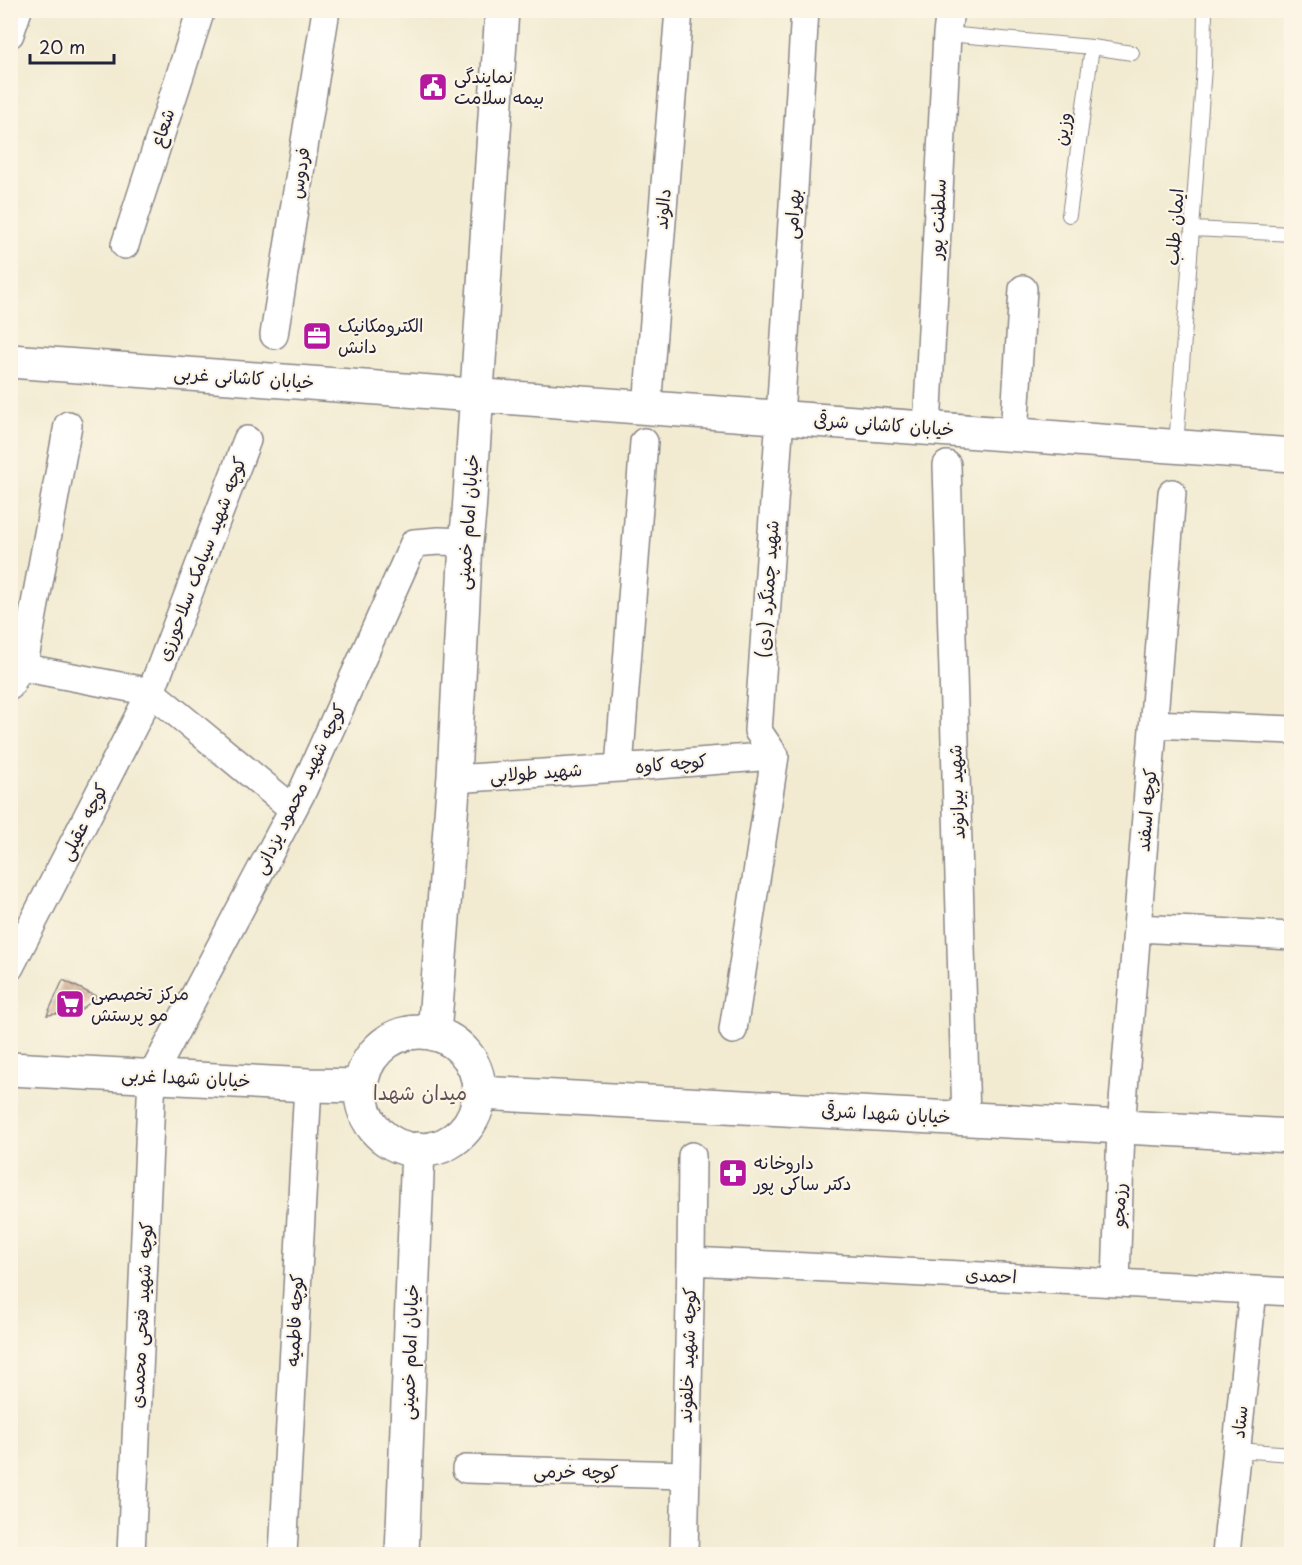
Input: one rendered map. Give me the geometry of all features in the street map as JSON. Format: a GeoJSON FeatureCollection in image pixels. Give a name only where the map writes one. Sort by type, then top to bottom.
{"type":"FeatureCollection","features":[{"type":"Feature","properties":{"kind":"main road","name":"خیابان امام خمینی"},"geometry":{"type":"LineString","coordinates":[[434,1034],[454,779],[465,542],[469,513],[502,10]]}},
{"type":"Feature","properties":{"kind":"main road","name":"خیابان کاشانی غربی"},"geometry":{"type":"LineString","coordinates":[[10,361],[477,395]]}},
{"type":"Feature","properties":{"kind":"main road","name":"خیابان کاشانی شرقی"},"geometry":{"type":"LineString","coordinates":[[477,395],[1292,455]]}},
{"type":"Feature","properties":{"kind":"main road"},"geometry":{"type":"LineString","coordinates":[[414,1032],[434,1034],[449,1039],[462,1049],[472,1062],[478,1077],[480,1093],[476,1111],[467,1127],[453,1139],[436,1147],[418,1149],[400,1146],[383,1136],[370,1123],[363,1105],[361,1086],[366,1067],[378,1050],[394,1038],[414,1032]]}},
{"type":"Feature","properties":{"kind":"main road","name":"خیابان شهدا غربی"},"geometry":{"type":"LineString","coordinates":[[10,1069],[361,1086]]}},
{"type":"Feature","properties":{"kind":"main road","name":"خیابان شهدا شرقی"},"geometry":{"type":"LineString","coordinates":[[480,1093],[1292,1136]]}},
{"type":"Feature","properties":{"kind":"main road","name":"خیابان امام خمینی"},"geometry":{"type":"LineString","coordinates":[[402,1554],[418,1149]]}},
{"type":"Feature","properties":{"kind":"street"},"geometry":{"type":"LineString","coordinates":[[10,34],[18,10]]}},
{"type":"Feature","properties":{"kind":"street","name":"شعاع"},"geometry":{"type":"LineString","coordinates":[[125,245],[201,10]]}},
{"type":"Feature","properties":{"kind":"street","name":"فردوس"},"geometry":{"type":"LineString","coordinates":[[274,335],[326,10]]}},
{"type":"Feature","properties":{"kind":"street","name":"دالوند"},"geometry":{"type":"LineString","coordinates":[[647,408],[679,10]]}},
{"type":"Feature","properties":{"kind":"street","name":"بهرامی"},"geometry":{"type":"LineString","coordinates":[[780,417],[805,10]]}},
{"type":"Feature","properties":{"kind":"street","name":"سلطنت پور"},"geometry":{"type":"LineString","coordinates":[[927,428],[949,22]]}},
{"type":"Feature","properties":{"kind":"street"},"geometry":{"type":"LineString","coordinates":[[1014,435],[1023,290]]}},
{"type":"Feature","properties":{"kind":"street","name":"شهید چمنگرد (دی)"},"geometry":{"type":"LineString","coordinates":[[775,756],[758,731],[780,417]]}},
{"type":"Feature","properties":{"kind":"street"},"geometry":{"type":"LineString","coordinates":[[68,425],[26,653],[13,672],[154,685],[293,809]]}},
{"type":"Feature","properties":{"kind":"street","name":"کوچه شهید سیامک سلاحورزی"},"geometry":{"type":"LineString","coordinates":[[154,685],[247,440]]}},
{"type":"Feature","properties":{"kind":"street","name":"کوچه کاوه"},"geometry":{"type":"LineString","coordinates":[[644,441],[618,768],[775,756]]}},
{"type":"Feature","properties":{"kind":"street","name":"شهید بیرانوند"},"geometry":{"type":"LineString","coordinates":[[947,465],[966,1119]]}},
{"type":"Feature","properties":{"kind":"street","name":"کوچه اسفند"},"geometry":{"type":"LineString","coordinates":[[1122,1126],[1172,493]]}},
{"type":"Feature","properties":{"kind":"street","name":"کوچه شهید محمود یزدانی"},"geometry":{"type":"LineString","coordinates":[[152,1076],[303,790],[414,543],[465,542]]}},
{"type":"Feature","properties":{"kind":"street","name":"کوچه عقیلی"},"geometry":{"type":"LineString","coordinates":[[10,967],[154,685]]}},
{"type":"Feature","properties":{"kind":"street"},"geometry":{"type":"LineString","coordinates":[[1154,724],[1292,730]]}},
{"type":"Feature","properties":{"kind":"street"},"geometry":{"type":"LineString","coordinates":[[733,1030],[775,756]]}},
{"type":"Feature","properties":{"kind":"street","name":"شهید طولابی"},"geometry":{"type":"LineString","coordinates":[[454,779],[618,768]]}},
{"type":"Feature","properties":{"kind":"street"},"geometry":{"type":"LineString","coordinates":[[1137,928],[1292,936]]}},
{"type":"Feature","properties":{"kind":"street","name":"کوچه شهید فتحی محمدی"},"geometry":{"type":"LineString","coordinates":[[131,1554],[152,1076]]}},
{"type":"Feature","properties":{"kind":"street","name":"کوچه فاطمیه"},"geometry":{"type":"LineString","coordinates":[[283,1554],[308,1085]]}},
{"type":"Feature","properties":{"kind":"street","name":"رزمجو"},"geometry":{"type":"LineString","coordinates":[[1116,1283],[1122,1126]]}},
{"type":"Feature","properties":{"kind":"street","name":"کوچه شهید خلفوند"},"geometry":{"type":"LineString","coordinates":[[684,1554],[692,1156]]}},
{"type":"Feature","properties":{"kind":"street","name":"احمدی"},"geometry":{"type":"LineString","coordinates":[[691,1260],[1292,1293]]}},
{"type":"Feature","properties":{"kind":"street","name":"ستاد"},"geometry":{"type":"LineString","coordinates":[[1226,1554],[1253,1290]]}},
{"type":"Feature","properties":{"kind":"street","name":"کوچه خرمی"},"geometry":{"type":"LineString","coordinates":[[466,1469],[685,1475]]}},
{"type":"Feature","properties":{"kind":"lane","name":"ایمان طلب"},"geometry":{"type":"LineString","coordinates":[[1176,446],[1193,229],[1206,10]]}},
{"type":"Feature","properties":{"kind":"lane"},"geometry":{"type":"LineString","coordinates":[[949,22],[1132,53]]}},
{"type":"Feature","properties":{"kind":"lane","name":"وزین"},"geometry":{"type":"LineString","coordinates":[[1069,215],[1092,47]]}},
{"type":"Feature","properties":{"kind":"lane"},"geometry":{"type":"LineString","coordinates":[[1193,229],[1292,234]]}},
{"type":"Feature","properties":{"kind":"lane"},"geometry":{"type":"LineString","coordinates":[[1237,1450],[1292,1454]]}},
{"type":"Feature","properties":{"kind":"building","name":"مرکز تخصصی مو پرستش"},"geometry":{"type":"Polygon","coordinates":[[[63,980],[97,997],[79,1011],[47,1015],[63,980]]]}},
{"type":"Feature","properties":{"kind":"place","name":"نمایندگی بیمه سلامت"},"geometry":{"type":"Point","coordinates":[433,87]}},
{"type":"Feature","properties":{"kind":"place","name":"الکترومکانیک دانش"},"geometry":{"type":"Point","coordinates":[317,336]}},
{"type":"Feature","properties":{"kind":"place","name":"مرکز تخصصی مو پرستش"},"geometry":{"type":"Point","coordinates":[70,1004]}},
{"type":"Feature","properties":{"kind":"place","name":"داروخانه دکتر ساکی پور"},"geometry":{"type":"Point","coordinates":[733,1173]}},
{"type":"Feature","properties":{"kind":"district","name":"میدان شهدا"},"geometry":{"type":"Point","coordinates":[420,1093]}}]}
